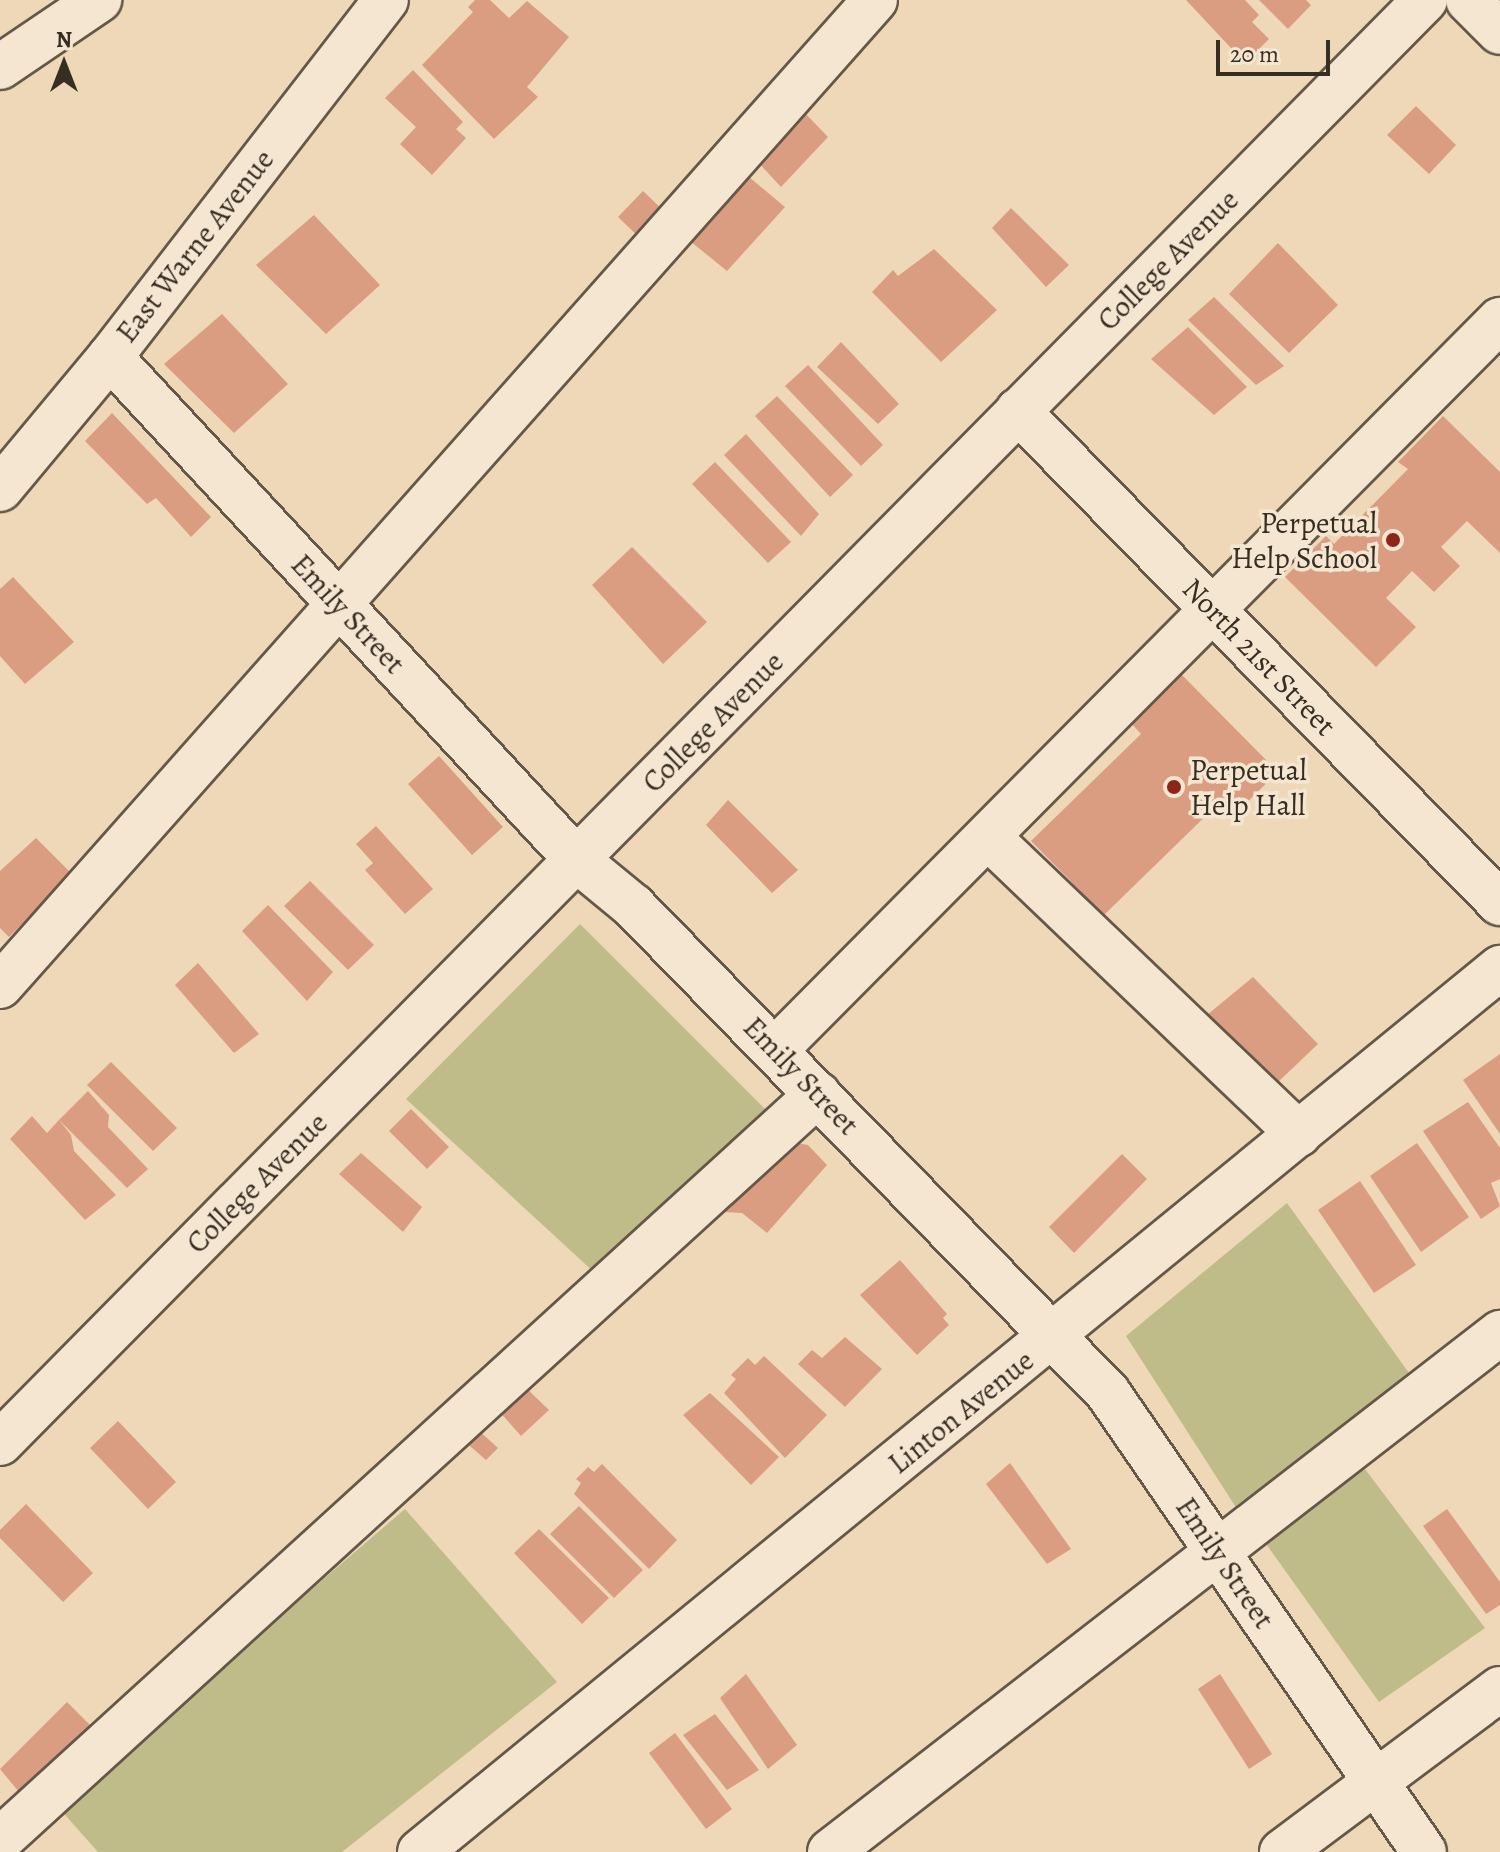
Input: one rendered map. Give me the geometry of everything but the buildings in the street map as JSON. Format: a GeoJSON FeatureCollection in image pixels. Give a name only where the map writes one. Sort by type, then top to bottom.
{"type":"FeatureCollection","features":[{"type":"Feature","properties":{"kind":"street"},"geometry":{"type":"LineString","coordinates":[[0,67],[99,0]]}},
{"type":"Feature","properties":{"kind":"street","name":"East Warne Avenue"},"geometry":{"type":"LineString","coordinates":[[0,489],[110,357],[386,0]]}},
{"type":"Feature","properties":{"kind":"street"},"geometry":{"type":"LineString","coordinates":[[0,986],[875,0]]}},
{"type":"Feature","properties":{"kind":"street","name":"College Avenue"},"geometry":{"type":"LineString","coordinates":[[0,1443],[1425,0]]}},
{"type":"Feature","properties":{"kind":"street"},"geometry":{"type":"LineString","coordinates":[[1468,0],[1500,32]]}},
{"type":"Feature","properties":{"kind":"street"},"geometry":{"type":"LineString","coordinates":[[775,1050],[1500,320]]}},
{"type":"Feature","properties":{"kind":"street","name":"Emily Street"},"geometry":{"type":"LineString","coordinates":[[110,357],[577,860],[633,906],[1055,1335],[1108,1393],[1424,1852]]}},
{"type":"Feature","properties":{"kind":"street","name":"North 21st Street"},"geometry":{"type":"LineString","coordinates":[[1018,411],[1500,903]]}},
{"type":"Feature","properties":{"kind":"street"},"geometry":{"type":"LineString","coordinates":[[988,837],[1299,1134]]}},
{"type":"Feature","properties":{"kind":"street","name":"Linton Avenue"},"geometry":{"type":"LineString","coordinates":[[420,1852],[464,1838],[1055,1335],[1500,968]]}},
{"type":"Feature","properties":{"kind":"street"},"geometry":{"type":"LineString","coordinates":[[0,1840],[818,1094]]}},
{"type":"Feature","properties":{"kind":"street"},"geometry":{"type":"LineString","coordinates":[[830,1852],[1500,1333]]}},
{"type":"Feature","properties":{"kind":"street"},"geometry":{"type":"LineString","coordinates":[[1282,1852],[1500,1689]]}},
{"type":"Feature","properties":{"kind":"shaded area"},"geometry":{"type":"Polygon","coordinates":[[[580,924],[765,1109],[596,1274],[406,1099],[580,924]]]}},
{"type":"Feature","properties":{"kind":"shaded area"},"geometry":{"type":"Polygon","coordinates":[[[1287,1203],[1409,1373],[1237,1509],[1126,1336],[1287,1203]]]}},
{"type":"Feature","properties":{"kind":"shaded area"},"geometry":{"type":"Polygon","coordinates":[[[1365,1469],[1485,1628],[1379,1702],[1264,1541],[1365,1469]]]}},
{"type":"Feature","properties":{"kind":"shaded area"},"geometry":{"type":"Polygon","coordinates":[[[405,1509],[557,1682],[342,1852],[98,1852],[58,1807],[405,1509]]]}},
{"type":"Feature","properties":{"kind":"place","name":"Perpetual Help School"},"geometry":{"type":"Point","coordinates":[1393,540]}},
{"type":"Feature","properties":{"kind":"place","name":"Perpetual Help Hall"},"geometry":{"type":"Point","coordinates":[1174,787]}}]}
